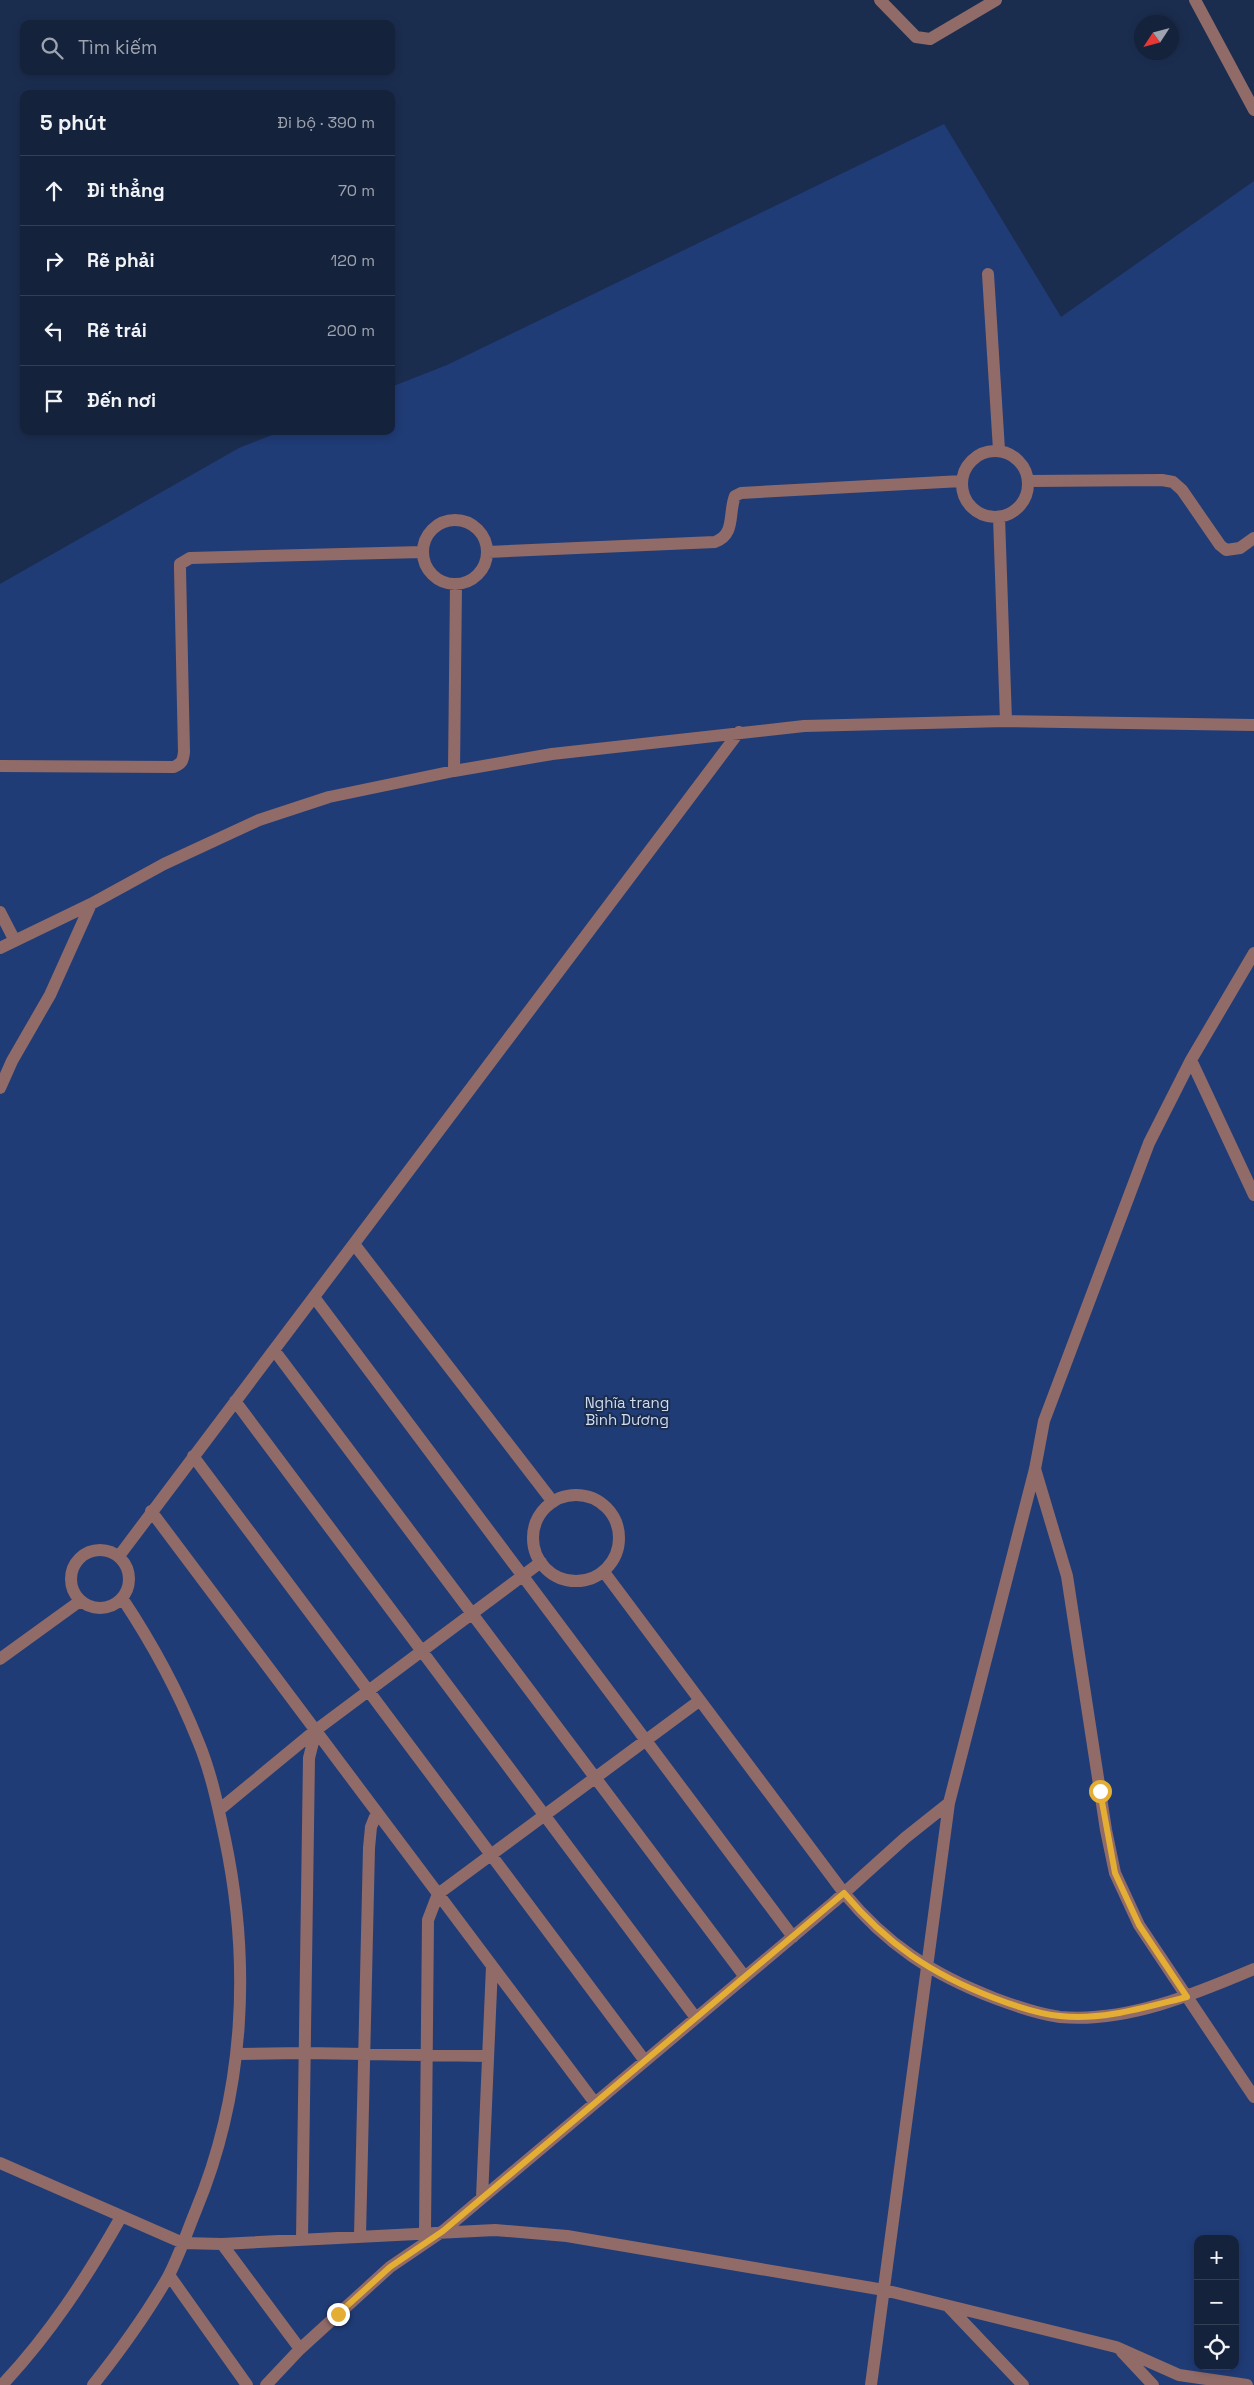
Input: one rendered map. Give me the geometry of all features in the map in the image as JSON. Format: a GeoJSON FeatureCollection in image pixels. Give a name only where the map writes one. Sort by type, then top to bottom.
{"type":"FeatureCollection","features":[{"type":"Feature","properties":{"kind":"lane"},"geometry":{"type":"LineString","coordinates":[[880,0],[916,37],[930,39],[996,0]]}},
{"type":"Feature","properties":{"kind":"lane"},"geometry":{"type":"LineString","coordinates":[[1195,0],[1254,110]]}},
{"type":"Feature","properties":{"kind":"lane"},"geometry":{"type":"LineString","coordinates":[[988,274],[999,450]]}},
{"type":"Feature","properties":{"kind":"lane"},"geometry":{"type":"LineString","coordinates":[[999,450],[1015,457],[1022,464],[1028,481],[1027,494],[1022,503],[1015,511],[999,517],[985,515],[976,511],[964,494],[962,482],[968,464],[976,457],[989,451],[999,450]]}},
{"type":"Feature","properties":{"kind":"lane"},"geometry":{"type":"LineString","coordinates":[[1028,481],[1162,480],[1172,482],[1182,490],[1220,545],[1226,550],[1240,548],[1254,538]]}},
{"type":"Feature","properties":{"kind":"lane"},"geometry":{"type":"LineString","coordinates":[[488,552],[715,542],[724,539],[730,532],[732,505],[735,496],[741,493],[962,482]]}},
{"type":"Feature","properties":{"kind":"lane"},"geometry":{"type":"LineString","coordinates":[[999,517],[1006,721]]}},
{"type":"Feature","properties":{"kind":"lane"},"geometry":{"type":"LineString","coordinates":[[455,519],[470,523],[481,532],[486,541],[488,552],[486,562],[475,578],[456,584],[446,583],[429,571],[422,552],[424,542],[436,526],[455,519]]}},
{"type":"Feature","properties":{"kind":"lane"},"geometry":{"type":"LineString","coordinates":[[0,766],[174,767],[180,764],[183,760],[184,752],[180,564],[184,560],[190,558],[422,552]]}},
{"type":"Feature","properties":{"kind":"lane"},"geometry":{"type":"LineString","coordinates":[[454,771],[456,584]]}},
{"type":"Feature","properties":{"kind":"lane"},"geometry":{"type":"LineString","coordinates":[[0,948],[91,904],[164,864],[259,820],[329,797],[454,771],[552,754],[804,726],[1006,721],[1254,725]]}},
{"type":"Feature","properties":{"kind":"lane"},"geometry":{"type":"LineString","coordinates":[[119,1556],[151,1511],[740,732]]}},
{"type":"Feature","properties":{"kind":"lane"},"geometry":{"type":"LineString","coordinates":[[0,1088],[12,1061],[50,995],[91,904]]}},
{"type":"Feature","properties":{"kind":"lane"},"geometry":{"type":"LineString","coordinates":[[0,912],[15,941]]}},
{"type":"Feature","properties":{"kind":"lane"},"geometry":{"type":"LineString","coordinates":[[871,2385],[949,1803],[1035,1469],[1044,1421],[1142,1162],[1191,1060],[1254,953]]}},
{"type":"Feature","properties":{"kind":"lane"},"geometry":{"type":"LineString","coordinates":[[1191,1060],[1254,1195]]}},
{"type":"Feature","properties":{"kind":"lane"},"geometry":{"type":"LineString","coordinates":[[354,1244],[553,1502]]}},
{"type":"Feature","properties":{"kind":"lane"},"geometry":{"type":"LineString","coordinates":[[314,1297],[792,1937]]}},
{"type":"Feature","properties":{"kind":"lane"},"geometry":{"type":"LineString","coordinates":[[274,1350],[745,1977]]}},
{"type":"Feature","properties":{"kind":"lane"},"geometry":{"type":"LineString","coordinates":[[235,1400],[696,2018]]}},
{"type":"Feature","properties":{"kind":"lane"},"geometry":{"type":"LineString","coordinates":[[193,1456],[645,2061]]}},
{"type":"Feature","properties":{"kind":"lane"},"geometry":{"type":"LineString","coordinates":[[1035,1469],[1067,1576],[1106,1830],[1115,1873],[1139,1925],[1254,2097]]}},
{"type":"Feature","properties":{"kind":"lane"},"geometry":{"type":"LineString","coordinates":[[564,1497],[590,1498],[601,1504],[611,1513],[617,1524],[618,1550],[604,1572],[583,1581],[572,1581],[551,1573],[541,1562],[533,1544],[534,1531],[537,1520],[553,1502],[564,1497]]}},
{"type":"Feature","properties":{"kind":"lane"},"geometry":{"type":"LineString","coordinates":[[151,1511],[595,2103]]}},
{"type":"Feature","properties":{"kind":"lane"},"geometry":{"type":"LineString","coordinates":[[96,1550],[106,1550],[119,1556],[127,1568],[130,1578],[128,1588],[122,1598],[112,1606],[104,1609],[87,1606],[80,1601],[71,1585],[74,1566],[79,1558],[96,1550]]}},
{"type":"Feature","properties":{"kind":"lane"},"geometry":{"type":"LineString","coordinates":[[219,1810],[316,1730],[541,1562]]}},
{"type":"Feature","properties":{"kind":"lane"},"geometry":{"type":"LineString","coordinates":[[604,1572],[844,1893],[866,1919],[890,1940],[926,1966],[968,1988],[1015,2006],[1060,2016],[1100,2016],[1137,2010],[1187,1997],[1254,1969]]}},
{"type":"Feature","properties":{"kind":"lane"},"geometry":{"type":"LineString","coordinates":[[93,2385],[132,2333],[169,2275],[204,2192],[218,2148],[238,2054],[241,1968],[238,1922],[233,1875],[219,1810],[198,1742],[180,1700],[137,1621],[122,1598]]}},
{"type":"Feature","properties":{"kind":"lane"},"geometry":{"type":"LineString","coordinates":[[0,1659],[80,1601]]}},
{"type":"Feature","properties":{"kind":"lane"},"geometry":{"type":"LineString","coordinates":[[425,2232],[428,1920],[438,1894],[699,1701]]}},
{"type":"Feature","properties":{"kind":"lane"},"geometry":{"type":"LineString","coordinates":[[302,2240],[309,1758],[316,1730]]}},
{"type":"Feature","properties":{"kind":"lane"},"geometry":{"type":"LineString","coordinates":[[266,2385],[300,2350],[390,2267],[443,2231],[844,1893],[905,1838],[949,1803]]}},
{"type":"Feature","properties":{"kind":"lane"},"geometry":{"type":"LineString","coordinates":[[360,2236],[369,1848],[371,1827],[377,1812]]}},
{"type":"Feature","properties":{"kind":"lane"},"geometry":{"type":"LineString","coordinates":[[482,2198],[492,1966]]}},
{"type":"Feature","properties":{"kind":"lane"},"geometry":{"type":"LineString","coordinates":[[238,2054],[304,2053],[488,2056]]}},
{"type":"Feature","properties":{"kind":"lane"},"geometry":{"type":"LineString","coordinates":[[0,2163],[183,2243],[222,2244],[443,2231],[495,2230],[567,2236],[884,2290],[1116,2347],[1178,2375],[1246,2385]]}},
{"type":"Feature","properties":{"kind":"lane"},"geometry":{"type":"LineString","coordinates":[[2,2385],[23,2363],[74,2296],[122,2217]]}},
{"type":"Feature","properties":{"kind":"lane"},"geometry":{"type":"LineString","coordinates":[[222,2244],[300,2350]]}},
{"type":"Feature","properties":{"kind":"lane"},"geometry":{"type":"LineString","coordinates":[[169,2275],[247,2385]]}},
{"type":"Feature","properties":{"kind":"lane"},"geometry":{"type":"LineString","coordinates":[[948,2306],[1023,2385]]}},
{"type":"Feature","properties":{"kind":"lane"},"geometry":{"type":"LineString","coordinates":[[1116,2347],[1153,2385]]}},
{"type":"Feature","properties":{"kind":"green space","name":"Nghĩa trang Bình Dương"},"geometry":{"type":"Polygon","coordinates":[[[944,124],[1061,317],[1254,181],[1254,2385],[0,2385],[0,584],[239,448],[272,435],[395,435],[395,385],[447,365],[944,124]]]}},
{"type":"Feature","properties":{"kind":"route"},"geometry":{"type":"LineString","coordinates":[[338,2314],[390,2267],[443,2231],[844,1893],[866,1919],[896,1946],[926,1966],[968,1988],[1015,2006],[1060,2016],[1100,2016],[1137,2010],[1187,1997],[1139,1925],[1115,1873],[1100,1791]]}}]}
